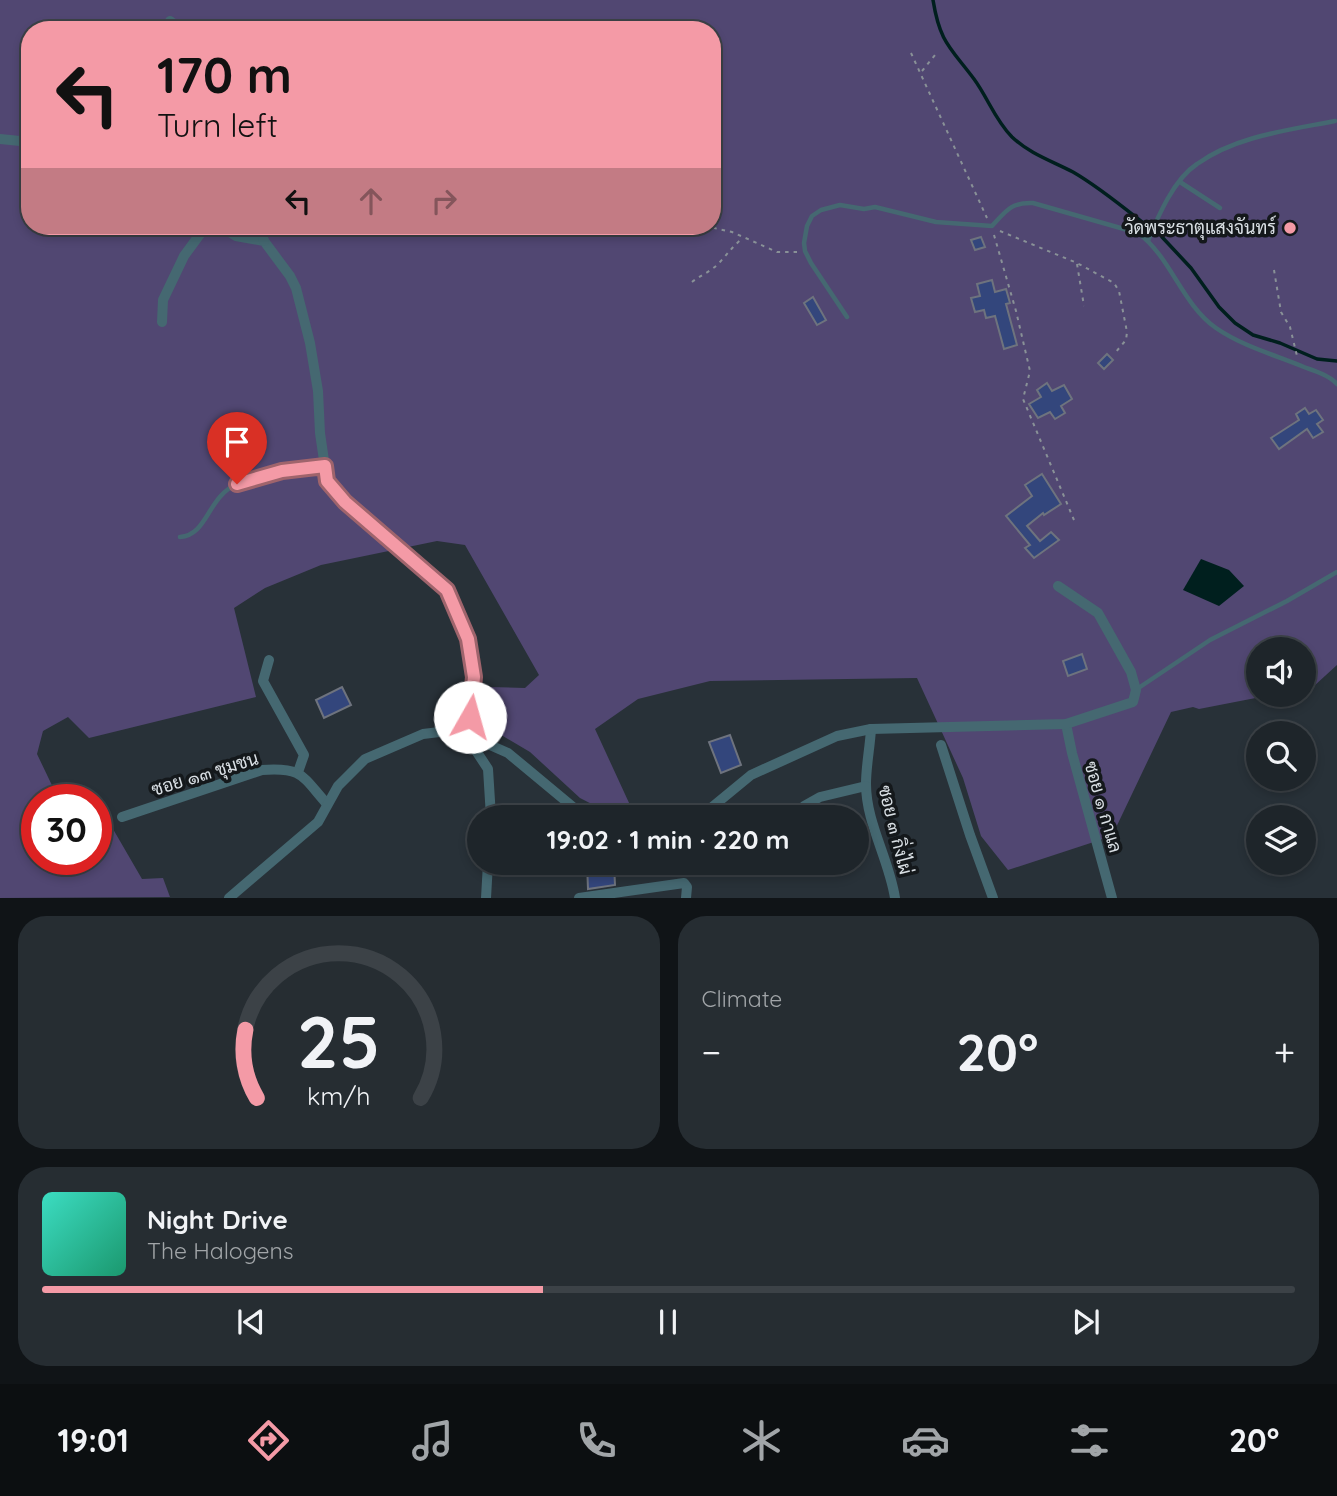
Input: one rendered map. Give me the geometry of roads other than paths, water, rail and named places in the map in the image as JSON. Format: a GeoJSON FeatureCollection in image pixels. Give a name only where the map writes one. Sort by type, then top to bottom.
{"type":"FeatureCollection","features":[{"type":"Feature","properties":{"kind":"street"},"geometry":{"type":"LineString","coordinates":[[0,139],[21,141]]}},
{"type":"Feature","properties":{"kind":"street"},"geometry":{"type":"LineString","coordinates":[[162,322],[163,300],[184,256],[199,235]]}},
{"type":"Feature","properties":{"kind":"street"},"geometry":{"type":"LineString","coordinates":[[234,235],[264,241]]}},
{"type":"Feature","properties":{"kind":"street"},"geometry":{"type":"LineString","coordinates":[[262,235],[296,288],[310,343],[318,391],[320,433],[327,481],[345,502],[447,590],[468,639],[474,677],[467,737],[488,769],[490,805]]}},
{"type":"Feature","properties":{"kind":"street"},"geometry":{"type":"LineString","coordinates":[[715,805],[751,775],[837,736],[872,729],[1066,724],[1133,702],[1136,690],[1131,672],[1098,613],[1058,586]]}},
{"type":"Feature","properties":{"kind":"street"},"geometry":{"type":"LineString","coordinates":[[269,660],[264,681],[304,755],[298,772],[327,804]]}},
{"type":"Feature","properties":{"kind":"street","name":"ซอย ๑ กาแล"},"geometry":{"type":"LineString","coordinates":[[1066,724],[1112,898]]}},
{"type":"Feature","properties":{"kind":"street","name":"ซอย ๓ กิ่งไผ่"},"geometry":{"type":"LineString","coordinates":[[872,729],[866,786],[874,827],[892,880],[895,898]]}},
{"type":"Feature","properties":{"kind":"street"},"geometry":{"type":"LineString","coordinates":[[229,898],[318,821],[338,786],[365,759],[423,734],[456,730],[508,753],[571,805]]}},
{"type":"Feature","properties":{"kind":"street"},"geometry":{"type":"LineString","coordinates":[[941,746],[993,898]]}},
{"type":"Feature","properties":{"kind":"street","name":"ซอย ๑๓ ชุมชน"},"geometry":{"type":"LineString","coordinates":[[122,817],[262,770],[285,768],[298,772]]}},
{"type":"Feature","properties":{"kind":"street"},"geometry":{"type":"LineString","coordinates":[[806,805],[820,797],[866,786]]}},
{"type":"Feature","properties":{"kind":"street"},"geometry":{"type":"LineString","coordinates":[[486,898],[487,875]]}},
{"type":"Feature","properties":{"kind":"street"},"geometry":{"type":"LineString","coordinates":[[579,898],[684,883],[687,887],[686,898]]}},
{"type":"Feature","properties":{"kind":"lane"},"geometry":{"type":"LineString","coordinates":[[1148,241],[1162,208],[1195,164],[1228,148],[1279,131],[1335,121]]}},
{"type":"Feature","properties":{"kind":"lane"},"geometry":{"type":"LineString","coordinates":[[1180,182],[1220,208]]}},
{"type":"Feature","properties":{"kind":"lane"},"geometry":{"type":"LineString","coordinates":[[847,317],[805,251],[803,243],[812,216],[829,206],[840,205],[864,209],[887,208],[936,222],[992,226],[1009,208],[1020,202],[1033,202],[1138,233],[1148,241],[1190,303],[1214,327],[1241,342],[1318,373],[1337,384]]}},
{"type":"Feature","properties":{"kind":"lane"},"geometry":{"type":"LineString","coordinates":[[180,537],[190,536],[196,531],[221,494],[237,484],[282,471],[325,466]]}},
{"type":"Feature","properties":{"kind":"lane"},"geometry":{"type":"LineString","coordinates":[[1136,690],[1210,639],[1287,601],[1337,572]]}},
{"type":"Feature","properties":{"kind":"waterway"},"geometry":{"type":"LineString","coordinates":[[933,0],[939,26],[947,44],[1012,137],[1034,153],[1092,184],[1147,226]]}},
{"type":"Feature","properties":{"kind":"waterway"},"geometry":{"type":"LineString","coordinates":[[1162,237],[1235,323],[1253,335],[1317,359],[1337,361]]}},
{"type":"Feature","properties":{"kind":"place","name":"วัดพระธาตุแสงจันทร์"},"geometry":{"type":"Point","coordinates":[1290,228]}}]}
